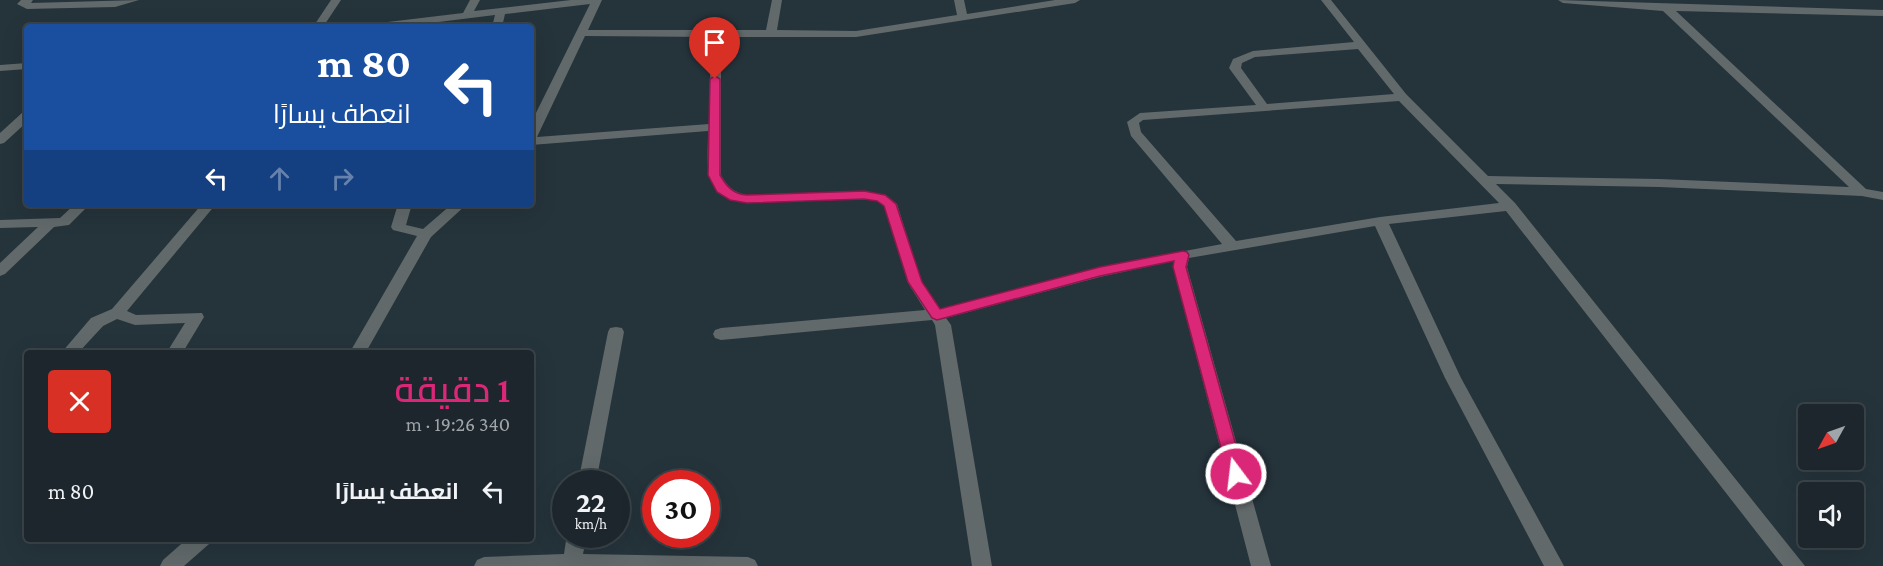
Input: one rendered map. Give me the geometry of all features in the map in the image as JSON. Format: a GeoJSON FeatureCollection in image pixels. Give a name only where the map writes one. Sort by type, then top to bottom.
{"type":"FeatureCollection","features":[{"type":"Feature","properties":{"kind":"street"},"geometry":{"type":"LineString","coordinates":[[28,0],[22,4],[27,6],[93,4],[132,0]]}},
{"type":"Feature","properties":{"kind":"street"},"geometry":{"type":"LineString","coordinates":[[320,24],[336,0]]}},
{"type":"Feature","properties":{"kind":"street"},"geometry":{"type":"LineString","coordinates":[[467,16],[475,0]]}},
{"type":"Feature","properties":{"kind":"street"},"geometry":{"type":"LineString","coordinates":[[397,24],[597,0]]}},
{"type":"Feature","properties":{"kind":"street"},"geometry":{"type":"LineString","coordinates":[[534,130],[597,0]]}},
{"type":"Feature","properties":{"kind":"street"},"geometry":{"type":"LineString","coordinates":[[771,32],[777,0]]}},
{"type":"Feature","properties":{"kind":"street"},"geometry":{"type":"LineString","coordinates":[[958,0],[963,18]]}},
{"type":"Feature","properties":{"kind":"street"},"geometry":{"type":"LineString","coordinates":[[582,33],[856,34],[1069,0]]}},
{"type":"Feature","properties":{"kind":"street"},"geometry":{"type":"LineString","coordinates":[[1326,0],[1402,97],[1510,206],[1795,566]]}},
{"type":"Feature","properties":{"kind":"street"},"geometry":{"type":"LineString","coordinates":[[1563,0],[1666,8],[1883,13]]}},
{"type":"Feature","properties":{"kind":"street"},"geometry":{"type":"LineString","coordinates":[[1776,0],[1790,11]]}},
{"type":"Feature","properties":{"kind":"street"},"geometry":{"type":"LineString","coordinates":[[1666,8],[1862,192]]}},
{"type":"Feature","properties":{"kind":"street"},"geometry":{"type":"LineString","coordinates":[[498,24],[501,11]]}},
{"type":"Feature","properties":{"kind":"street"},"geometry":{"type":"LineString","coordinates":[[716,32],[714,175],[722,189],[734,198],[864,195],[881,198],[890,204],[915,282],[943,325],[982,566]]}},
{"type":"Feature","properties":{"kind":"street"},"geometry":{"type":"LineString","coordinates":[[1263,106],[1234,68],[1237,61],[1253,54],[1362,45]]}},
{"type":"Feature","properties":{"kind":"street"},"geometry":{"type":"LineString","coordinates":[[0,68],[24,66]]}},
{"type":"Feature","properties":{"kind":"street"},"geometry":{"type":"LineString","coordinates":[[1231,245],[1135,133],[1133,122],[1140,117],[1402,97]]}},
{"type":"Feature","properties":{"kind":"street"},"geometry":{"type":"LineString","coordinates":[[0,140],[24,118]]}},
{"type":"Feature","properties":{"kind":"street"},"geometry":{"type":"LineString","coordinates":[[534,141],[715,127]]}},
{"type":"Feature","properties":{"kind":"street"},"geometry":{"type":"LineString","coordinates":[[1486,180],[1659,183],[1862,192],[1883,196]]}},
{"type":"Feature","properties":{"kind":"street"},"geometry":{"type":"LineString","coordinates":[[721,334],[903,316],[937,315],[1100,272],[1231,245],[1380,221],[1510,206]]}},
{"type":"Feature","properties":{"kind":"street"},"geometry":{"type":"LineString","coordinates":[[0,224],[63,222],[80,207]]}},
{"type":"Feature","properties":{"kind":"street"},"geometry":{"type":"LineString","coordinates":[[72,350],[97,322],[117,313],[206,207]]}},
{"type":"Feature","properties":{"kind":"street"},"geometry":{"type":"LineString","coordinates":[[404,207],[398,227],[426,234]]}},
{"type":"Feature","properties":{"kind":"street"},"geometry":{"type":"LineString","coordinates":[[359,350],[426,234],[457,207]]}},
{"type":"Feature","properties":{"kind":"street"},"geometry":{"type":"LineString","coordinates":[[1380,221],[1453,378],[1554,566]]}},
{"type":"Feature","properties":{"kind":"street"},"geometry":{"type":"LineString","coordinates":[[0,271],[50,223]]}},
{"type":"Feature","properties":{"kind":"street"},"geometry":{"type":"LineString","coordinates":[[1183,255],[1180,267],[1261,566]]}},
{"type":"Feature","properties":{"kind":"street"},"geometry":{"type":"LineString","coordinates":[[117,313],[135,320],[196,317],[176,350]]}},
{"type":"Feature","properties":{"kind":"street"},"geometry":{"type":"LineString","coordinates":[[589,470],[616,332]]}},
{"type":"Feature","properties":{"kind":"street"},"geometry":{"type":"LineString","coordinates":[[170,566],[197,542]]}},
{"type":"Feature","properties":{"kind":"street"},"geometry":{"type":"LineString","coordinates":[[572,562],[574,548]]}},
{"type":"Feature","properties":{"kind":"street"},"geometry":{"type":"LineString","coordinates":[[484,566],[572,562],[748,566]]}},
{"type":"Feature","properties":{"kind":"route"},"geometry":{"type":"LineString","coordinates":[[715,79],[714,175],[722,189],[734,198],[747,199],[864,195],[881,198],[890,204],[915,282],[937,315],[1100,272],[1183,255],[1180,267],[1236,474]]}}]}
